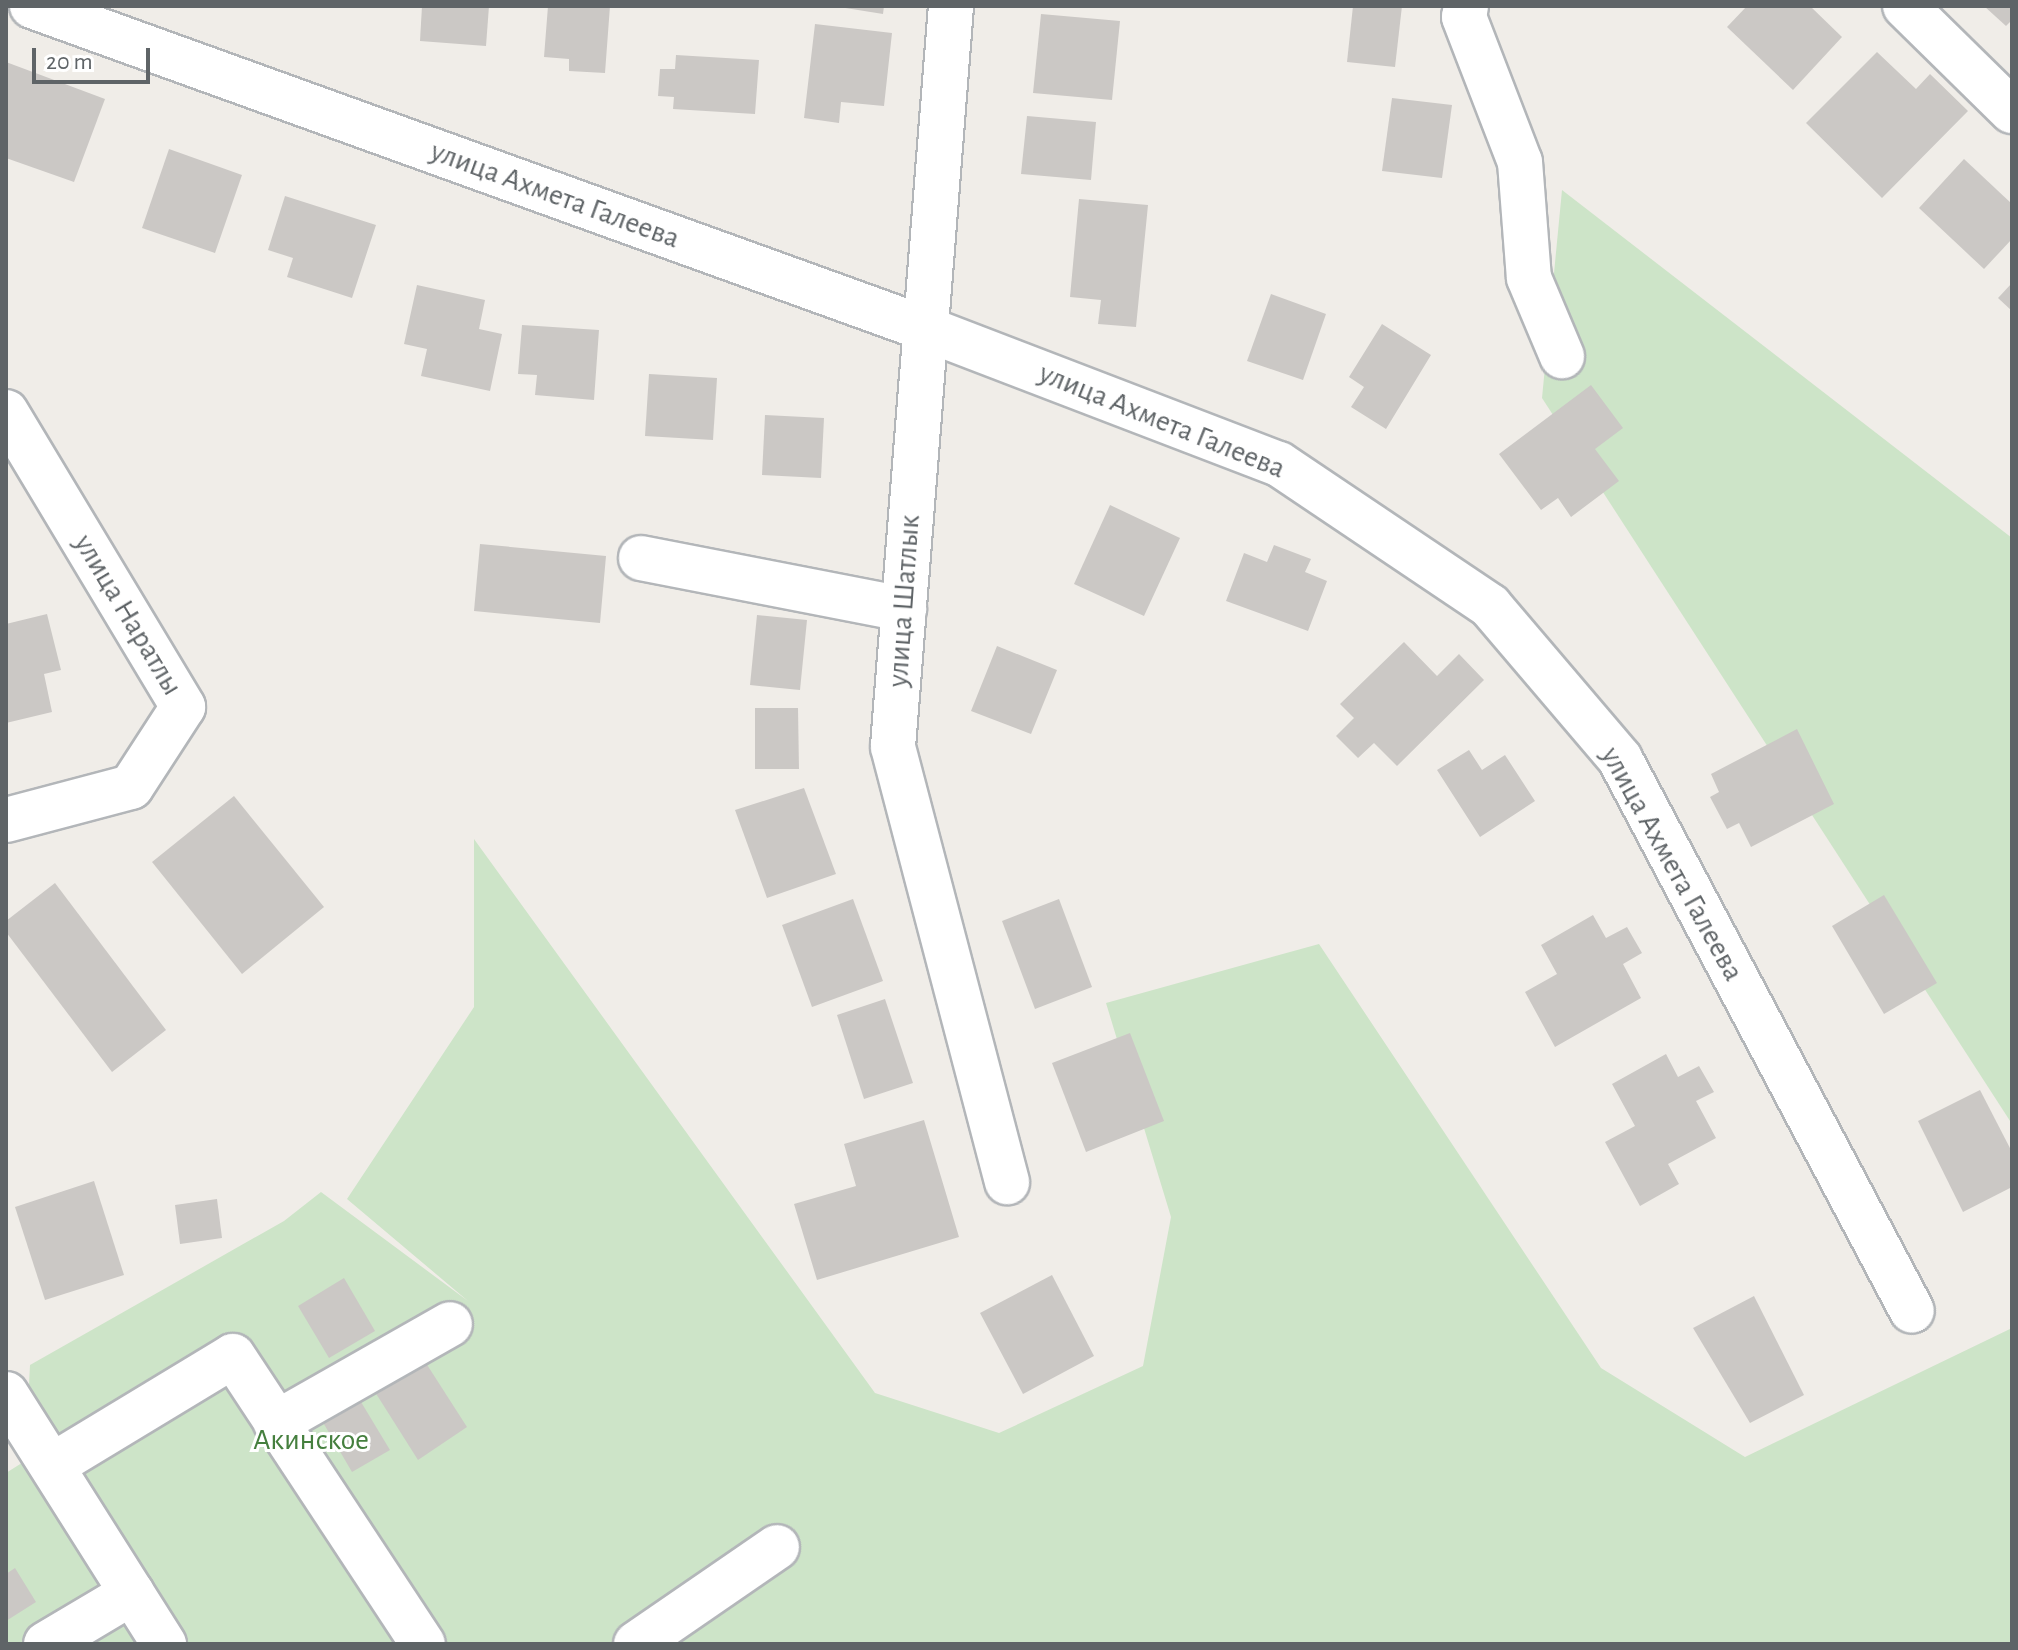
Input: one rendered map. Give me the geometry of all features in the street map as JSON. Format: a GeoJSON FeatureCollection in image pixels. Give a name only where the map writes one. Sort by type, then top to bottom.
{"type":"FeatureCollection","features":[{"type":"Feature","properties":{"kind":"street","name":"улица Ахмета Галеева"},"geometry":{"type":"LineString","coordinates":[[32,6],[924,328],[1279,464],[1490,606],[1620,759],[1912,1311]]}},
{"type":"Feature","properties":{"kind":"street","name":"улица Шатлык"},"geometry":{"type":"LineString","coordinates":[[951,6],[893,747],[1007,1182]]}},
{"type":"Feature","properties":{"kind":"street"},"geometry":{"type":"LineString","coordinates":[[1466,6],[1464,17],[1520,162],[1529,278],[1562,356]]}},
{"type":"Feature","properties":{"kind":"street"},"geometry":{"type":"LineString","coordinates":[[1905,6],[2012,111]]}},
{"type":"Feature","properties":{"kind":"street","name":"улица Наратлы"},"geometry":{"type":"LineString","coordinates":[[6,412],[183,707],[131,787],[6,820]]}},
{"type":"Feature","properties":{"kind":"street"},"geometry":{"type":"LineString","coordinates":[[641,558],[904,609]]}},
{"type":"Feature","properties":{"kind":"street"},"geometry":{"type":"LineString","coordinates":[[276,1423],[450,1324]]}},
{"type":"Feature","properties":{"kind":"street"},"geometry":{"type":"LineString","coordinates":[[53,1465],[233,1356],[423,1644]]}},
{"type":"Feature","properties":{"kind":"street"},"geometry":{"type":"LineString","coordinates":[[6,1394],[164,1644]]}},
{"type":"Feature","properties":{"kind":"street"},"geometry":{"type":"LineString","coordinates":[[636,1644],[777,1547]]}},
{"type":"Feature","properties":{"kind":"street"},"geometry":{"type":"LineString","coordinates":[[46,1644],[132,1593]]}},
{"type":"Feature","properties":{"kind":"green space"},"geometry":{"type":"Polygon","coordinates":[[[1562,190],[2012,538],[2012,1124],[1542,398],[1562,190]]]}},
{"type":"Feature","properties":{"kind":"green space","name":"Акинское"},"geometry":{"type":"Polygon","coordinates":[[[474,839],[875,1393],[999,1433],[1143,1366],[1171,1217],[1106,1003],[1319,944],[1601,1368],[1745,1457],[2012,1328],[2012,1644],[6,1644],[6,1473],[25,1461],[30,1365],[284,1221],[321,1192],[468,1301],[347,1199],[474,1007],[474,839]]]}},
{"type":"Feature","properties":{"kind":"building"},"geometry":{"type":"Polygon","coordinates":[[[422,6],[489,6],[486,46],[420,41],[422,6]]]}},
{"type":"Feature","properties":{"kind":"building"},"geometry":{"type":"Polygon","coordinates":[[[548,6],[610,6],[605,73],[569,71],[569,59],[544,57],[548,6]]]}},
{"type":"Feature","properties":{"kind":"building"},"geometry":{"type":"Polygon","coordinates":[[[833,6],[884,6],[883,14],[833,6]]]}},
{"type":"Feature","properties":{"kind":"building"},"geometry":{"type":"Polygon","coordinates":[[[1353,6],[1402,6],[1395,67],[1347,62],[1353,6]]]}},
{"type":"Feature","properties":{"kind":"building"},"geometry":{"type":"Polygon","coordinates":[[[1747,6],[1810,6],[1842,37],[1793,90],[1727,27],[1747,6]]]}},
{"type":"Feature","properties":{"kind":"building"},"geometry":{"type":"Polygon","coordinates":[[[1984,6],[2012,6],[2012,20],[2006,26],[1984,6]]]}},
{"type":"Feature","properties":{"kind":"building"},"geometry":{"type":"Polygon","coordinates":[[[1041,14],[1120,21],[1112,100],[1033,93],[1041,14]]]}},
{"type":"Feature","properties":{"kind":"building"},"geometry":{"type":"Polygon","coordinates":[[[815,24],[892,33],[884,106],[841,102],[839,123],[804,118],[815,24]]]}},
{"type":"Feature","properties":{"kind":"building"},"geometry":{"type":"Polygon","coordinates":[[[1877,52],[1916,89],[1930,74],[1968,111],[1882,198],[1806,123],[1877,52]]]}},
{"type":"Feature","properties":{"kind":"building"},"geometry":{"type":"Polygon","coordinates":[[[676,55],[759,60],[755,114],[673,109],[674,97],[658,96],[660,69],[675,69],[676,55]]]}},
{"type":"Feature","properties":{"kind":"building"},"geometry":{"type":"Polygon","coordinates":[[[6,62],[105,99],[74,182],[6,158],[6,62]]]}},
{"type":"Feature","properties":{"kind":"building"},"geometry":{"type":"Polygon","coordinates":[[[1392,98],[1452,105],[1442,178],[1382,171],[1392,98]]]}},
{"type":"Feature","properties":{"kind":"building"},"geometry":{"type":"Polygon","coordinates":[[[1027,116],[1096,122],[1091,180],[1021,174],[1027,116]]]}},
{"type":"Feature","properties":{"kind":"building"},"geometry":{"type":"Polygon","coordinates":[[[169,149],[242,175],[215,253],[142,228],[169,149]]]}},
{"type":"Feature","properties":{"kind":"building"},"geometry":{"type":"Polygon","coordinates":[[[1964,159],[2012,204],[2012,239],[1984,269],[1919,208],[1964,159]]]}},
{"type":"Feature","properties":{"kind":"building"},"geometry":{"type":"Polygon","coordinates":[[[285,196],[376,225],[352,298],[287,277],[293,258],[268,250],[285,196]]]}},
{"type":"Feature","properties":{"kind":"building"},"geometry":{"type":"Polygon","coordinates":[[[1079,199],[1148,205],[1136,327],[1098,324],[1101,300],[1070,297],[1079,199]]]}},
{"type":"Feature","properties":{"kind":"building"},"geometry":{"type":"Polygon","coordinates":[[[2012,283],[2012,311],[1998,298],[2012,283]]]}},
{"type":"Feature","properties":{"kind":"building"},"geometry":{"type":"Polygon","coordinates":[[[417,285],[485,300],[479,329],[502,334],[490,391],[421,376],[427,349],[404,344],[417,285]]]}},
{"type":"Feature","properties":{"kind":"building"},"geometry":{"type":"Polygon","coordinates":[[[1271,294],[1326,314],[1303,380],[1247,361],[1271,294]]]}},
{"type":"Feature","properties":{"kind":"building"},"geometry":{"type":"Polygon","coordinates":[[[1382,324],[1431,355],[1386,429],[1351,407],[1364,387],[1349,377],[1382,324]]]}},
{"type":"Feature","properties":{"kind":"building"},"geometry":{"type":"Polygon","coordinates":[[[522,325],[599,330],[594,400],[535,395],[537,375],[518,374],[522,325]]]}},
{"type":"Feature","properties":{"kind":"building"},"geometry":{"type":"Polygon","coordinates":[[[649,374],[717,378],[713,440],[645,436],[649,374]]]}},
{"type":"Feature","properties":{"kind":"building"},"geometry":{"type":"Polygon","coordinates":[[[1591,385],[1623,428],[1595,449],[1619,481],[1571,517],[1558,498],[1541,510],[1499,454],[1591,385]]]}},
{"type":"Feature","properties":{"kind":"building"},"geometry":{"type":"Polygon","coordinates":[[[765,415],[824,418],[821,478],[762,475],[765,415]]]}},
{"type":"Feature","properties":{"kind":"building"},"geometry":{"type":"Polygon","coordinates":[[[1110,505],[1180,538],[1144,616],[1074,584],[1110,505]]]}},
{"type":"Feature","properties":{"kind":"building"},"geometry":{"type":"Polygon","coordinates":[[[480,544],[606,556],[600,623],[474,611],[480,544]]]}},
{"type":"Feature","properties":{"kind":"building"},"geometry":{"type":"Polygon","coordinates":[[[1274,545],[1311,559],[1305,572],[1327,581],[1308,631],[1226,601],[1244,553],[1267,562],[1274,545]]]}},
{"type":"Feature","properties":{"kind":"building"},"geometry":{"type":"Polygon","coordinates":[[[47,614],[61,670],[44,674],[52,712],[6,723],[6,624],[47,614]]]}},
{"type":"Feature","properties":{"kind":"building"},"geometry":{"type":"Polygon","coordinates":[[[757,615],[807,620],[800,690],[750,685],[757,615]]]}},
{"type":"Feature","properties":{"kind":"building"},"geometry":{"type":"Polygon","coordinates":[[[1404,642],[1437,676],[1459,654],[1484,680],[1397,766],[1374,743],[1358,758],[1336,736],[1354,718],[1340,704],[1404,642]]]}},
{"type":"Feature","properties":{"kind":"building"},"geometry":{"type":"Polygon","coordinates":[[[997,646],[1057,670],[1031,734],[971,711],[997,646]]]}},
{"type":"Feature","properties":{"kind":"building"},"geometry":{"type":"Polygon","coordinates":[[[755,708],[798,708],[799,769],[755,769],[755,708]]]}},
{"type":"Feature","properties":{"kind":"building"},"geometry":{"type":"Polygon","coordinates":[[[1797,729],[1834,804],[1751,847],[1739,823],[1727,829],[1710,797],[1719,792],[1711,774],[1797,729]]]}},
{"type":"Feature","properties":{"kind":"building"},"geometry":{"type":"Polygon","coordinates":[[[1469,750],[1482,770],[1505,755],[1535,801],[1480,837],[1437,770],[1469,750]]]}},
{"type":"Feature","properties":{"kind":"building"},"geometry":{"type":"Polygon","coordinates":[[[804,788],[836,874],[767,898],[735,810],[804,788]]]}},
{"type":"Feature","properties":{"kind":"building"},"geometry":{"type":"Polygon","coordinates":[[[234,796],[324,907],[242,974],[152,862],[234,796]]]}},
{"type":"Feature","properties":{"kind":"building"},"geometry":{"type":"Polygon","coordinates":[[[55,883],[166,1030],[112,1072],[6,932],[6,921],[55,883]]]}},
{"type":"Feature","properties":{"kind":"building"},"geometry":{"type":"Polygon","coordinates":[[[1884,895],[1937,983],[1884,1014],[1832,926],[1884,895]]]}},
{"type":"Feature","properties":{"kind":"building"},"geometry":{"type":"Polygon","coordinates":[[[853,899],[883,981],[812,1007],[782,925],[853,899]]]}},
{"type":"Feature","properties":{"kind":"building"},"geometry":{"type":"Polygon","coordinates":[[[1059,899],[1092,987],[1035,1009],[1002,921],[1059,899]]]}},
{"type":"Feature","properties":{"kind":"building"},"geometry":{"type":"Polygon","coordinates":[[[1593,915],[1606,938],[1627,927],[1642,953],[1623,964],[1641,998],[1555,1047],[1525,992],[1557,974],[1541,945],[1593,915]]]}},
{"type":"Feature","properties":{"kind":"building"},"geometry":{"type":"Polygon","coordinates":[[[885,999],[913,1083],[864,1099],[837,1015],[885,999]]]}},
{"type":"Feature","properties":{"kind":"building"},"geometry":{"type":"Polygon","coordinates":[[[1130,1033],[1164,1121],[1086,1152],[1052,1063],[1130,1033]]]}},
{"type":"Feature","properties":{"kind":"building"},"geometry":{"type":"Polygon","coordinates":[[[1666,1054],[1678,1077],[1699,1066],[1714,1092],[1696,1101],[1716,1138],[1668,1164],[1679,1184],[1640,1206],[1605,1142],[1635,1126],[1612,1084],[1666,1054]]]}},
{"type":"Feature","properties":{"kind":"building"},"geometry":{"type":"Polygon","coordinates":[[[1980,1090],[2012,1152],[2012,1187],[1963,1212],[1918,1121],[1980,1090]]]}},
{"type":"Feature","properties":{"kind":"building"},"geometry":{"type":"Polygon","coordinates":[[[924,1120],[959,1237],[817,1280],[794,1204],[856,1186],[844,1144],[924,1120]]]}},
{"type":"Feature","properties":{"kind":"building"},"geometry":{"type":"Polygon","coordinates":[[[94,1181],[124,1275],[45,1300],[15,1207],[94,1181]]]}},
{"type":"Feature","properties":{"kind":"building"},"geometry":{"type":"Polygon","coordinates":[[[217,1199],[222,1238],[180,1244],[175,1205],[217,1199]]]}},
{"type":"Feature","properties":{"kind":"building"},"geometry":{"type":"Polygon","coordinates":[[[1052,1275],[1094,1356],[1023,1394],[980,1313],[1052,1275]]]}},
{"type":"Feature","properties":{"kind":"building"},"geometry":{"type":"Polygon","coordinates":[[[344,1278],[375,1331],[329,1358],[298,1306],[344,1278]]]}},
{"type":"Feature","properties":{"kind":"building"},"geometry":{"type":"Polygon","coordinates":[[[1754,1296],[1804,1395],[1750,1423],[1693,1328],[1754,1296]]]}},
{"type":"Feature","properties":{"kind":"building"},"geometry":{"type":"Polygon","coordinates":[[[424,1360],[467,1427],[418,1460],[375,1392],[424,1360]]]}},
{"type":"Feature","properties":{"kind":"building"},"geometry":{"type":"Polygon","coordinates":[[[358,1397],[390,1450],[352,1472],[321,1419],[358,1397]]]}},
{"type":"Feature","properties":{"kind":"building"},"geometry":{"type":"Polygon","coordinates":[[[15,1568],[36,1602],[6,1621],[6,1574],[15,1568]]]}}]}
